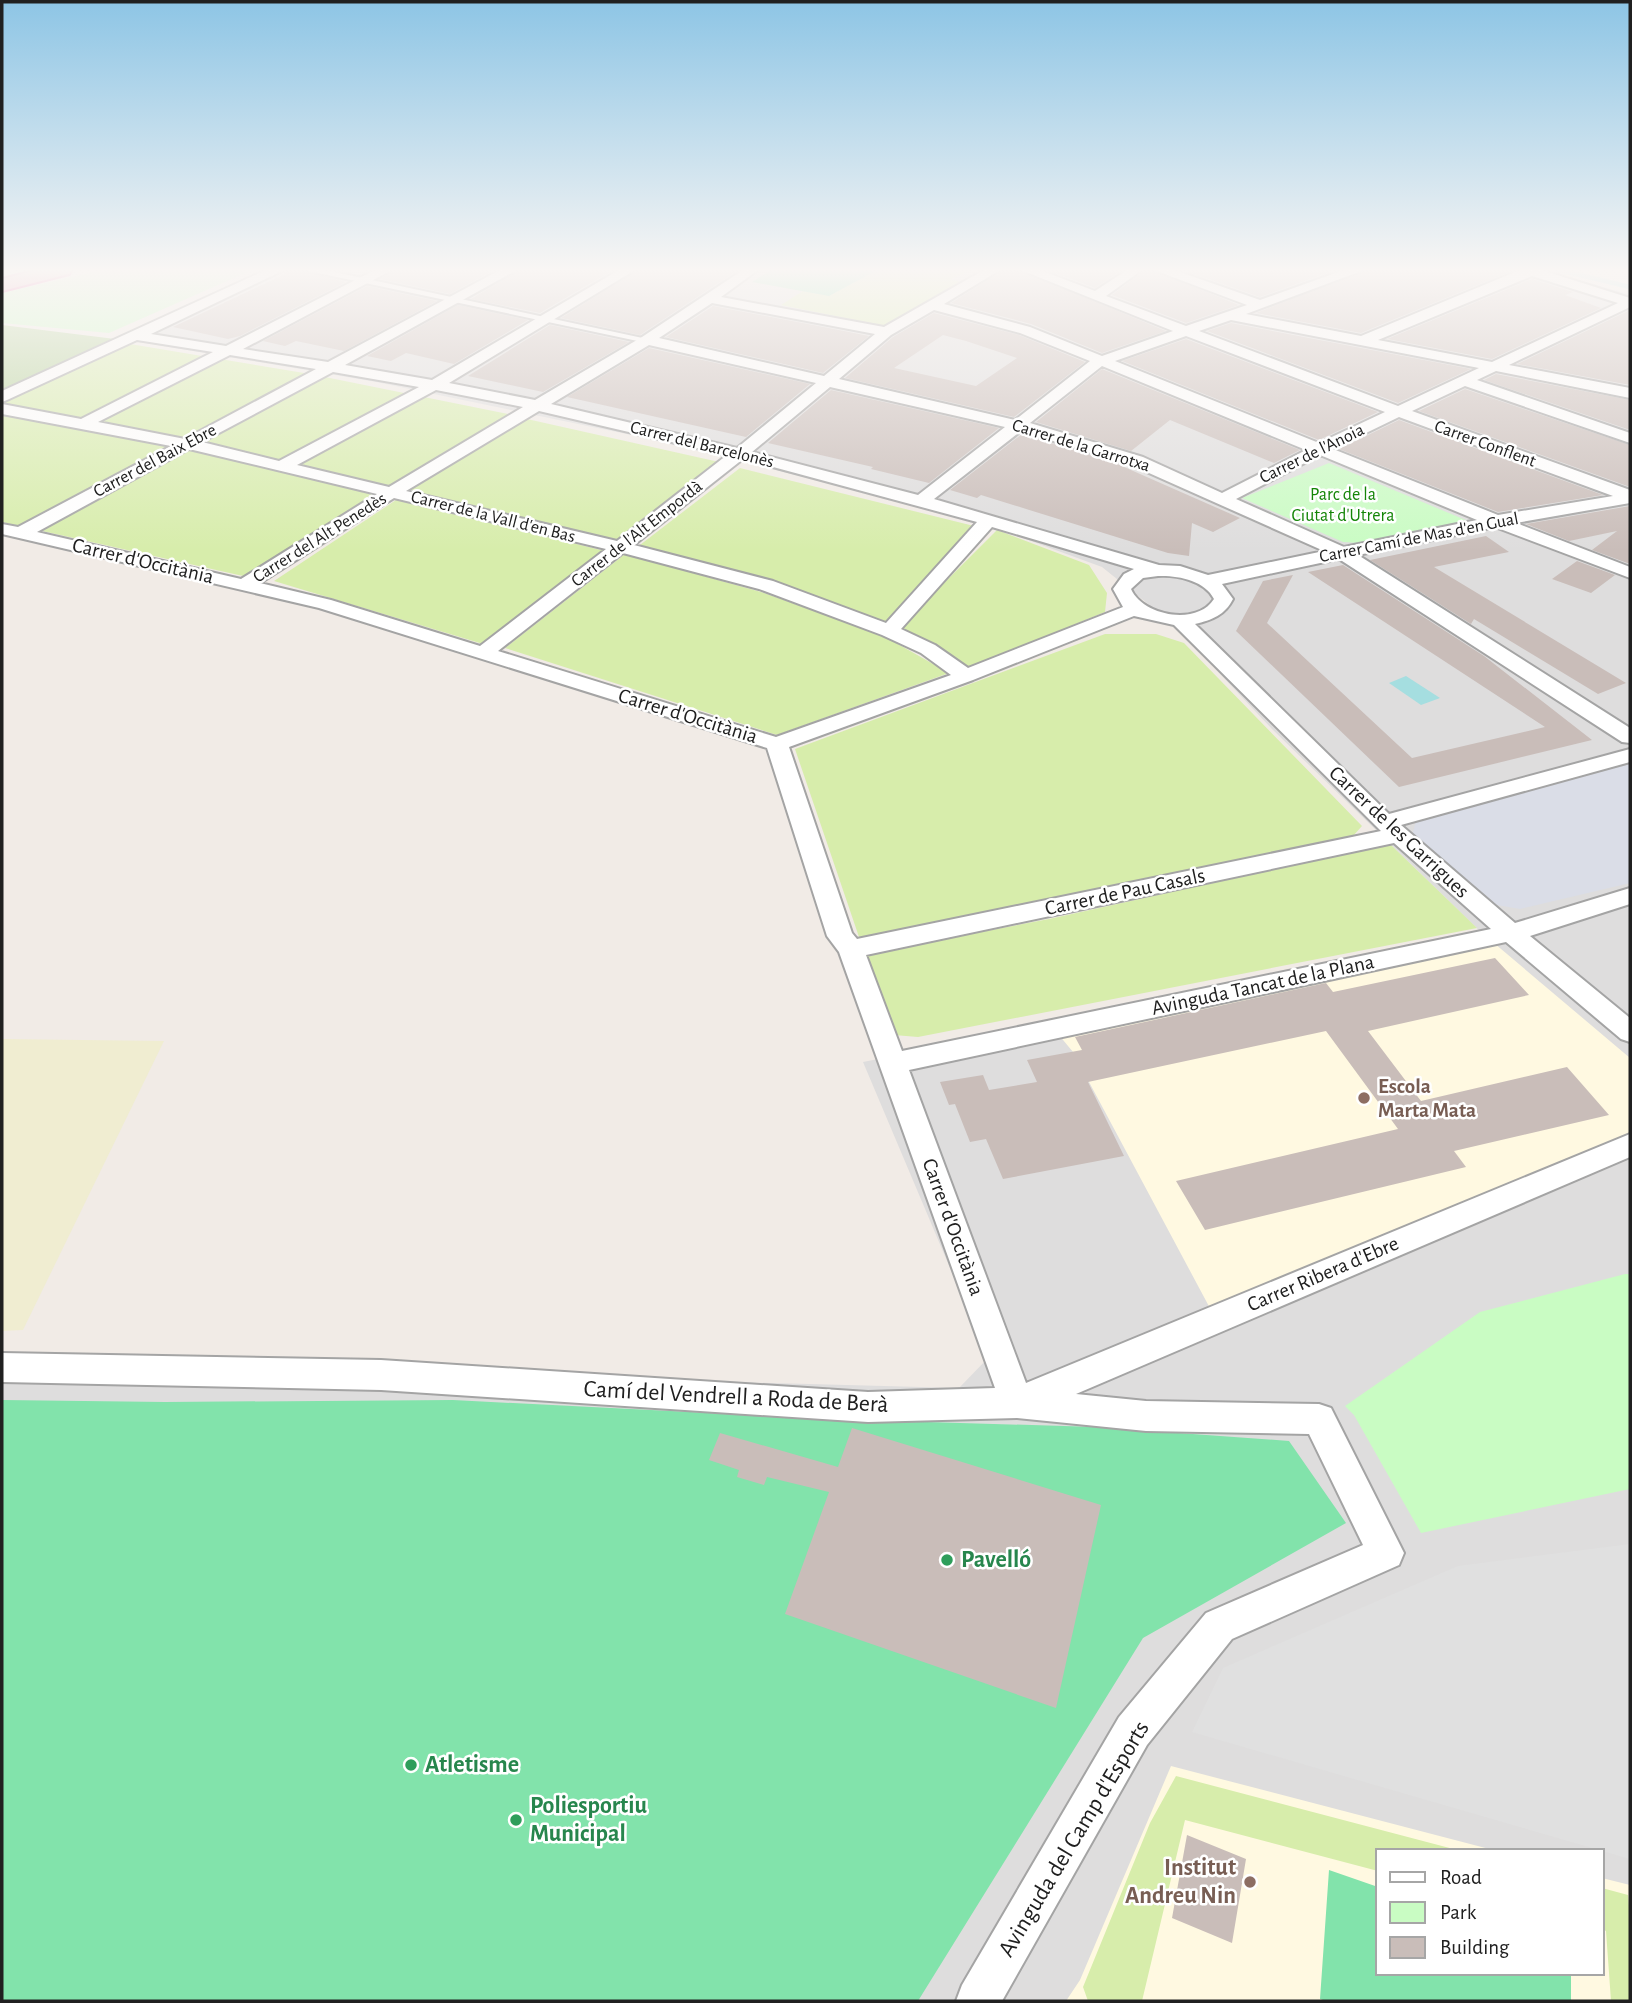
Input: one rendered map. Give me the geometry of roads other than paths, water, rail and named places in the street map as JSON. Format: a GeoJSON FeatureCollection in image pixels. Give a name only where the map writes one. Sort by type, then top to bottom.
{"type":"FeatureCollection","features":[{"type":"Feature","properties":{"kind":"street"},"geometry":{"type":"LineString","coordinates":[[2,397],[73,363]]}},
{"type":"Feature","properties":{"kind":"street"},"geometry":{"type":"LineString","coordinates":[[83,424],[205,363]]}},
{"type":"Feature","properties":{"kind":"street","name":"Carrer del Barcelonès"},"geometry":{"type":"LineString","coordinates":[[304,363],[538,406],[739,453],[923,500],[1158,570],[1185,572],[1208,581]]}},
{"type":"Feature","properties":{"kind":"street","name":"Carrer del Baix Ebre"},"geometry":{"type":"LineString","coordinates":[[12,531],[188,444],[339,363]]}},
{"type":"Feature","properties":{"kind":"street"},"geometry":{"type":"LineString","coordinates":[[282,466],[474,363]]}},
{"type":"Feature","properties":{"kind":"street","name":"Carrer del Alt Penedès"},"geometry":{"type":"LineString","coordinates":[[246,584],[392,492],[608,363]]}},
{"type":"Feature","properties":{"kind":"street","name":"Carrer de la Garrotxa"},"geometry":{"type":"LineString","coordinates":[[746,363],[1016,425],[1137,461],[1342,553],[1630,737]]}},
{"type":"Feature","properties":{"kind":"street","name":"Carrer de l'Alt Empordà"},"geometry":{"type":"LineString","coordinates":[[485,652],[739,453],[848,363]]}},
{"type":"Feature","properties":{"kind":"street"},"geometry":{"type":"LineString","coordinates":[[923,500],[1096,363]]}},
{"type":"Feature","properties":{"kind":"street"},"geometry":{"type":"LineString","coordinates":[[1102,363],[1630,573]]}},
{"type":"Feature","properties":{"kind":"street","name":"Carrer Conflent"},"geometry":{"type":"LineString","coordinates":[[1274,363],[1630,497]]}},
{"type":"Feature","properties":{"kind":"street"},"geometry":{"type":"LineString","coordinates":[[1477,363],[1630,393]]}},
{"type":"Feature","properties":{"kind":"street","name":"Carrer de l'Anoia"},"geometry":{"type":"LineString","coordinates":[[1223,499],[1318,450],[1502,363]]}},
{"type":"Feature","properties":{"kind":"street"},"geometry":{"type":"LineString","coordinates":[[1465,381],[1630,438]]}},
{"type":"Feature","properties":{"kind":"street","name":"Carrer de la Vall d'en Bas"},"geometry":{"type":"LineString","coordinates":[[2,409],[188,444],[620,547],[766,585],[889,631],[928,649],[966,676]]}},
{"type":"Feature","properties":{"kind":"street","name":"Carrer Camí de Mas d'en Gual"},"geometry":{"type":"LineString","coordinates":[[1208,581],[1496,521],[1630,497]]}},
{"type":"Feature","properties":{"kind":"street"},"geometry":{"type":"LineString","coordinates":[[889,631],[989,519]]}},
{"type":"Feature","properties":{"kind":"street","name":"Carrer d'Occitània"},"geometry":{"type":"LineString","coordinates":[[12,531],[246,584],[485,652],[777,744],[840,936],[851,949],[1017,1403]]}},
{"type":"Feature","properties":{"kind":"street","name":"Carrer del Barcelonès"},"geometry":{"type":"LineString","coordinates":[[1059,540],[1093,557],[1115,572],[1124,583]]}},
{"type":"Feature","properties":{"kind":"street"},"geometry":{"type":"LineString","coordinates":[[1158,570],[1137,574],[1124,583],[1123,596],[1136,608],[1156,616],[1179,619],[1210,613],[1219,606],[1222,598],[1218,589],[1208,581]]}},
{"type":"Feature","properties":{"kind":"street"},"geometry":{"type":"LineString","coordinates":[[777,744],[966,676],[1136,608]]}},
{"type":"Feature","properties":{"kind":"street","name":"Carrer de les Garrigues"},"geometry":{"type":"LineString","coordinates":[[1179,619],[1392,828],[1510,933],[1630,1032]]}},
{"type":"Feature","properties":{"kind":"street","name":"Carrer de Pau Casals"},"geometry":{"type":"LineString","coordinates":[[851,949],[1392,828],[1630,755]]}},
{"type":"Feature","properties":{"kind":"street","name":"Avinguda Tancat de la Plana"},"geometry":{"type":"LineString","coordinates":[[889,1054],[1510,933],[1630,896]]}},
{"type":"Feature","properties":{"kind":"street","name":"Carrer Ribera d'Ebre"},"geometry":{"type":"LineString","coordinates":[[1017,1403],[1630,1145]]}},
{"type":"Feature","properties":{"kind":"street","name":"Camí del Vendrell a Roda de Berà"},"geometry":{"type":"LineString","coordinates":[[2,1368],[381,1376],[868,1407],[1017,1403],[1146,1416],[1319,1419],[1386,1553]]}},
{"type":"Feature","properties":{"kind":"street","name":"Avinguda del Camp d'Esports"},"geometry":{"type":"LineString","coordinates":[[978,2001],[1133,1731],[1219,1626],[1386,1553]]}},
{"type":"Feature","properties":{"kind":"water"},"geometry":{"type":"Polygon","coordinates":[[[1406,676],[1440,698],[1421,705],[1389,683],[1406,676]]]}},
{"type":"Feature","properties":{"kind":"place","name":"Escola Marta Mata"},"geometry":{"type":"Point","coordinates":[1364,1098]}},
{"type":"Feature","properties":{"kind":"place","name":"Pavelló"},"geometry":{"type":"Point","coordinates":[947,1560]}},
{"type":"Feature","properties":{"kind":"place","name":"Atletisme"},"geometry":{"type":"Point","coordinates":[411,1765]}},
{"type":"Feature","properties":{"kind":"place","name":"Poliesportiu Municipal"},"geometry":{"type":"Point","coordinates":[516,1820]}},
{"type":"Feature","properties":{"kind":"place","name":"Institut Andreu Nin"},"geometry":{"type":"Point","coordinates":[1250,1882]}},
{"type":"Feature","properties":{"kind":"park label","name":"Parc de la Ciutat d'Utrera"},"geometry":{"type":"Point","coordinates":[1343,505]}}]}
